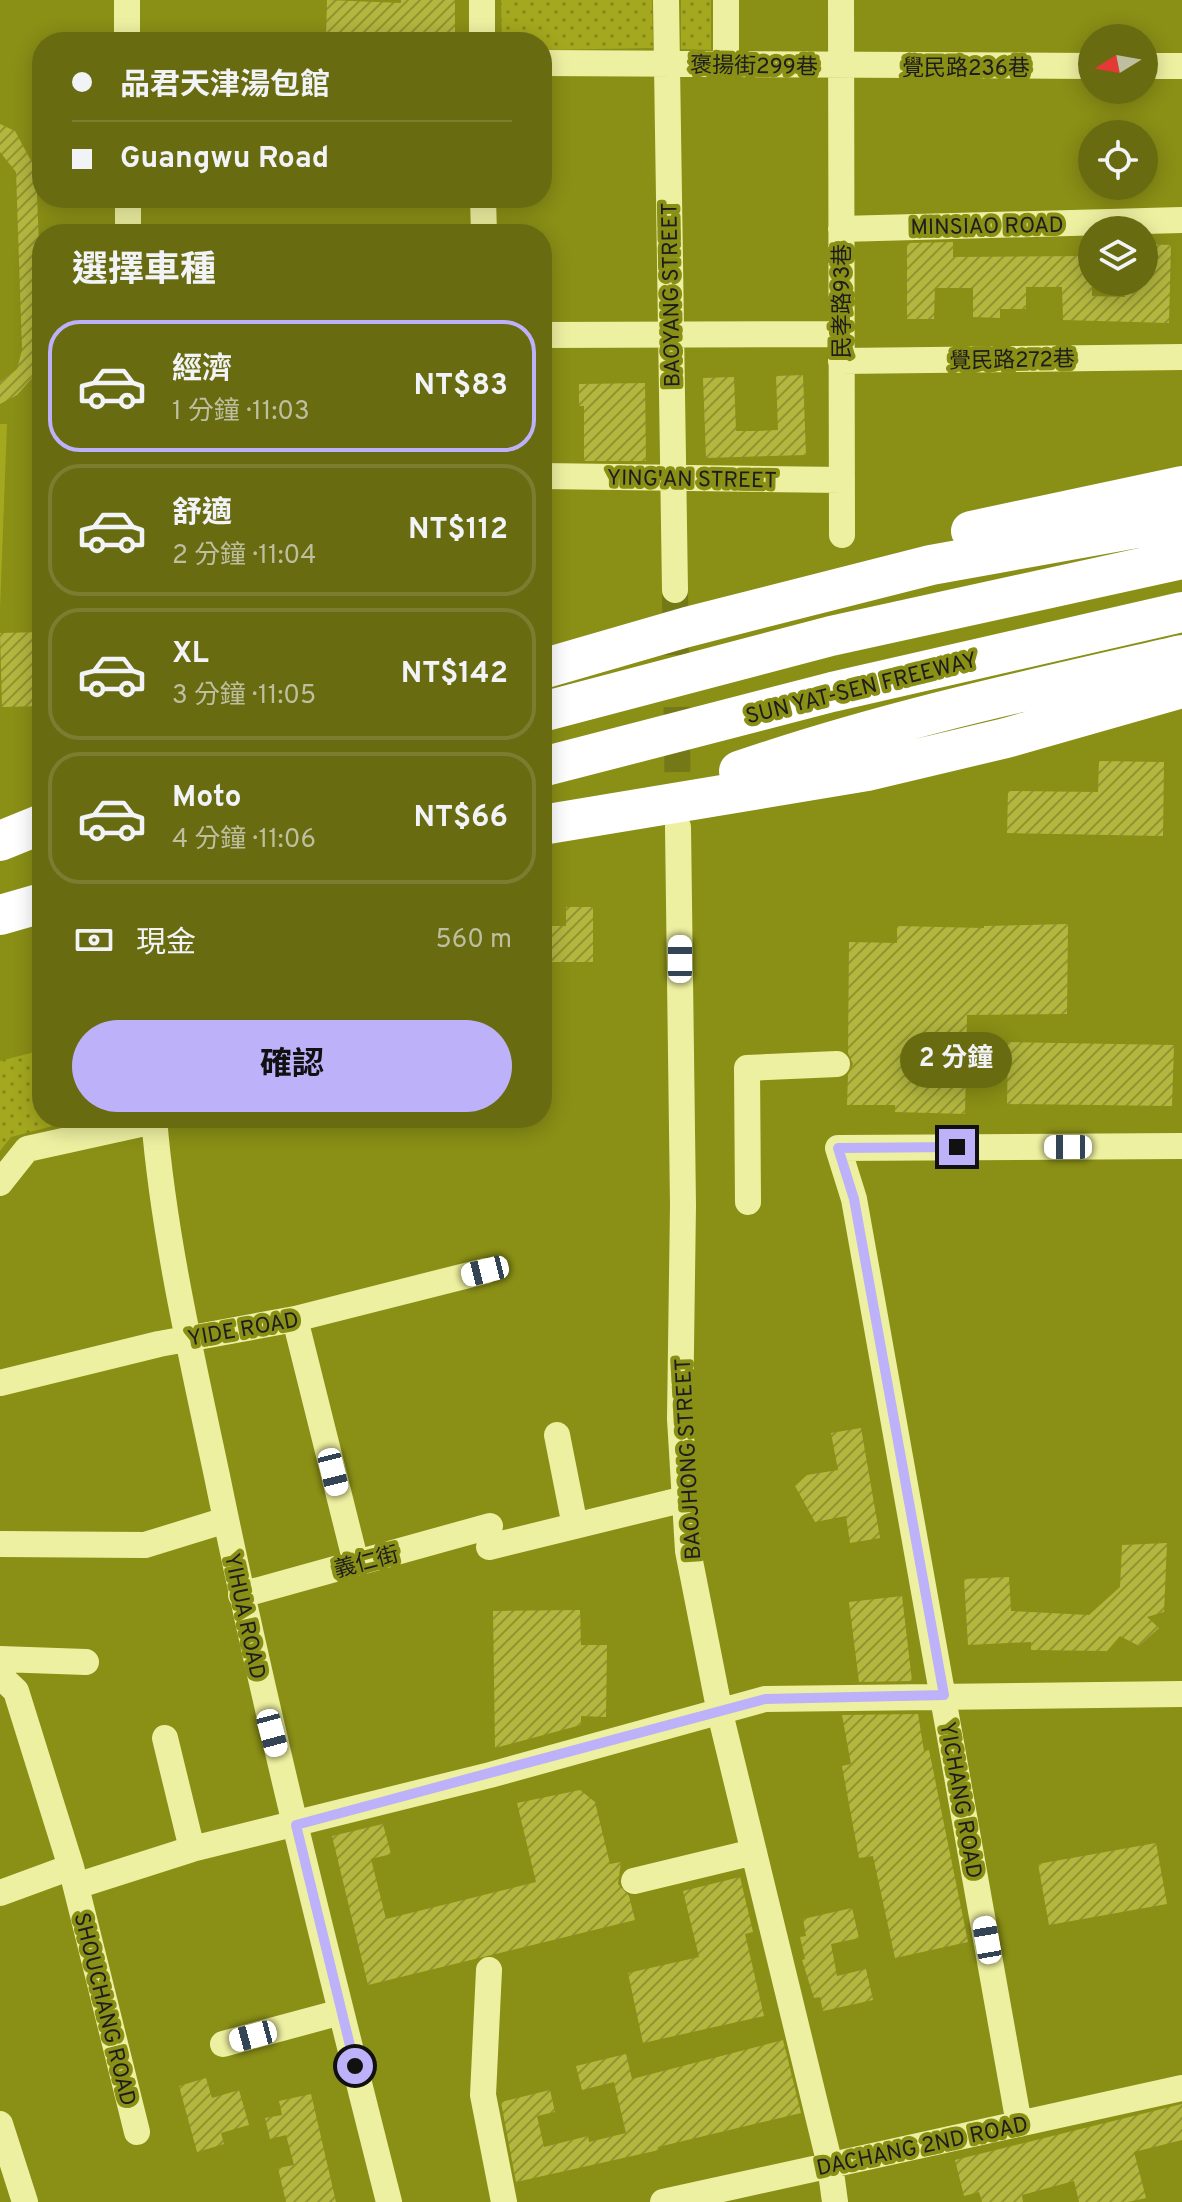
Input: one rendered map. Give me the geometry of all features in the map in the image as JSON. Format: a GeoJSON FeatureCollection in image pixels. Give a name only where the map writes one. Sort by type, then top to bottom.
{"type":"FeatureCollection","features":[{"type":"Feature","properties":{"kind":"highway"},"geometry":{"type":"LineString","coordinates":[[552,665],[681,608],[778,585],[911,545],[1170,524]]}},
{"type":"Feature","properties":{"kind":"highway"},"geometry":{"type":"LineString","coordinates":[[552,709],[831,636],[1170,524]]}},
{"type":"Feature","properties":{"kind":"highway","name":"SUN YAT-SEN FREEWAY"},"geometry":{"type":"LineString","coordinates":[[552,764],[832,692],[1171,614]]}},
{"type":"Feature","properties":{"kind":"highway"},"geometry":{"type":"LineString","coordinates":[[552,823],[867,771],[1006,738],[1171,674]]}},
{"type":"Feature","properties":{"kind":"highway"},"geometry":{"type":"LineString","coordinates":[[0,841],[32,828]]}},
{"type":"Feature","properties":{"kind":"highway"},"geometry":{"type":"LineString","coordinates":[[0,862],[32,853]]}},
{"type":"Feature","properties":{"kind":"highway"},"geometry":{"type":"LineString","coordinates":[[0,915],[32,906]]}},
{"type":"Feature","properties":{"kind":"highway"},"geometry":{"type":"LineString","coordinates":[[0,935],[32,930]]}},
{"type":"Feature","properties":{"kind":"street"},"geometry":{"type":"LineString","coordinates":[[127,0],[127,32]]}},
{"type":"Feature","properties":{"kind":"street"},"geometry":{"type":"LineString","coordinates":[[482,0],[482,32]]}},
{"type":"Feature","properties":{"kind":"street","name":"BAOYANG STREET"},"geometry":{"type":"LineString","coordinates":[[666,0],[672,478],[681,608]]}},
{"type":"Feature","properties":{"kind":"street"},"geometry":{"type":"LineString","coordinates":[[726,0],[726,65]]}},
{"type":"Feature","properties":{"kind":"street","name":"民孝路93巷"},"geometry":{"type":"LineString","coordinates":[[841,0],[842,535]]}},
{"type":"Feature","properties":{"kind":"street","name":"褒揚街299巷"},"geometry":{"type":"LineString","coordinates":[[552,63],[841,67]]}},
{"type":"Feature","properties":{"kind":"street","name":"覺民路236巷"},"geometry":{"type":"LineString","coordinates":[[841,67],[1078,66]]}},
{"type":"Feature","properties":{"kind":"street"},"geometry":{"type":"LineString","coordinates":[[1158,66],[1182,66]]}},
{"type":"Feature","properties":{"kind":"street","name":"MINSIAO ROAD"},"geometry":{"type":"LineString","coordinates":[[841,229],[1182,220]]}},
{"type":"Feature","properties":{"kind":"street"},"geometry":{"type":"LineString","coordinates":[[552,335],[841,334]]}},
{"type":"Feature","properties":{"kind":"street","name":"覺民路272巷"},"geometry":{"type":"LineString","coordinates":[[841,361],[1182,357]]}},
{"type":"Feature","properties":{"kind":"street","name":"YING'AN STREET"},"geometry":{"type":"LineString","coordinates":[[552,476],[842,480]]}},
{"type":"Feature","properties":{"kind":"street","name":"BAOJHONG STREET"},"geometry":{"type":"LineString","coordinates":[[677,836],[683,1205],[680,1419],[688,1551],[720,1713],[830,2165],[835,2202]]}},
{"type":"Feature","properties":{"kind":"street"},"geometry":{"type":"LineString","coordinates":[[748,1202],[747,1068],[837,1064]]}},
{"type":"Feature","properties":{"kind":"street"},"geometry":{"type":"LineString","coordinates":[[0,1183],[27,1149],[116,1128]]}},
{"type":"Feature","properties":{"kind":"street","name":"YIHUA ROAD"},"geometry":{"type":"LineString","coordinates":[[155,1128],[162,1188],[188,1338],[264,1703],[389,2202]]}},
{"type":"Feature","properties":{"kind":"street","name":"YICHANG ROAD"},"geometry":{"type":"LineString","coordinates":[[1019,2124],[854,1199],[838,1148],[1182,1146]]}},
{"type":"Feature","properties":{"kind":"street","name":"YIDE ROAD"},"geometry":{"type":"LineString","coordinates":[[0,1383],[188,1338],[295,1319],[485,1271]]}},
{"type":"Feature","properties":{"kind":"street"},"geometry":{"type":"LineString","coordinates":[[295,1319],[356,1563]]}},
{"type":"Feature","properties":{"kind":"street"},"geometry":{"type":"LineString","coordinates":[[557,1435],[575,1526]]}},
{"type":"Feature","properties":{"kind":"street","name":"義仁街"},"geometry":{"type":"LineString","coordinates":[[241,1595],[356,1563],[490,1537],[575,1526],[685,1499]]}},
{"type":"Feature","properties":{"kind":"street"},"geometry":{"type":"LineString","coordinates":[[0,1544],[145,1545],[226,1520]]}},
{"type":"Feature","properties":{"kind":"street"},"geometry":{"type":"LineString","coordinates":[[0,1659],[86,1662]]}},
{"type":"Feature","properties":{"kind":"street","name":"SHOUCHANG ROAD"},"geometry":{"type":"LineString","coordinates":[[0,1676],[16,1691],[73,1876],[137,2132]]}},
{"type":"Feature","properties":{"kind":"street","name":"SHOUCHANG ROAD"},"geometry":{"type":"LineString","coordinates":[[73,1876],[296,1825],[765,1699],[1182,1694]]}},
{"type":"Feature","properties":{"kind":"street"},"geometry":{"type":"LineString","coordinates":[[165,1738],[192,1849]]}},
{"type":"Feature","properties":{"kind":"street"},"geometry":{"type":"LineString","coordinates":[[634,1881],[754,1852]]}},
{"type":"Feature","properties":{"kind":"street"},"geometry":{"type":"LineString","coordinates":[[0,1893],[73,1876]]}},
{"type":"Feature","properties":{"kind":"street"},"geometry":{"type":"LineString","coordinates":[[489,1970],[483,2095],[504,2202]]}},
{"type":"Feature","properties":{"kind":"street"},"geometry":{"type":"LineString","coordinates":[[223,2044],[341,2012]]}},
{"type":"Feature","properties":{"kind":"street","name":"DACHANG 2ND ROAD"},"geometry":{"type":"LineString","coordinates":[[663,2202],[1182,2088]]}},
{"type":"Feature","properties":{"kind":"street"},"geometry":{"type":"LineString","coordinates":[[0,2124],[25,2202]]}},
{"type":"Feature","properties":{"kind":"shaded area"},"geometry":{"type":"Polygon","coordinates":[[[501,0],[652,0],[653,48],[552,50],[552,32],[502,32],[501,0]]]}},
{"type":"Feature","properties":{"kind":"shaded area"},"geometry":{"type":"Polygon","coordinates":[[[681,0],[711,0],[711,50],[681,49],[681,0]]]}},
{"type":"Feature","properties":{"kind":"shaded area"},"geometry":{"type":"Polygon","coordinates":[[[0,424],[7,424],[0,610],[0,424]]]}},
{"type":"Feature","properties":{"kind":"shaded area"},"geometry":{"type":"Polygon","coordinates":[[[32,1053],[32,1128],[45,1128],[11,1137],[0,1151],[0,1061],[32,1053]]]}},
{"type":"Feature","properties":{"kind":"building"},"geometry":{"type":"Polygon","coordinates":[[[327,0],[401,3],[401,0],[455,0],[455,32],[326,32],[327,0]]]}},
{"type":"Feature","properties":{"kind":"building"},"geometry":{"type":"Polygon","coordinates":[[[0,124],[15,131],[32,163],[32,208],[38,208],[38,224],[32,224],[32,378],[17,395],[0,404],[0,382],[17,369],[22,350],[16,172],[0,152],[0,124]]]}},
{"type":"Feature","properties":{"kind":"building"},"geometry":{"type":"Polygon","coordinates":[[[953,242],[953,257],[1078,256],[1078,296],[1125,297],[1158,296],[1158,245],[1171,245],[1169,323],[1063,320],[1062,287],[1026,287],[1026,309],[1000,309],[1000,318],[973,317],[973,288],[935,288],[934,319],[907,319],[907,243],[953,242]]]}},
{"type":"Feature","properties":{"kind":"building"},"geometry":{"type":"Polygon","coordinates":[[[803,375],[806,455],[706,458],[703,378],[734,377],[736,431],[756,431],[778,430],[776,376],[803,375]]]}},
{"type":"Feature","properties":{"kind":"building"},"geometry":{"type":"Polygon","coordinates":[[[645,383],[646,461],[584,461],[584,406],[579,406],[579,384],[645,383]]]}},
{"type":"Feature","properties":{"kind":"building"},"geometry":{"type":"Polygon","coordinates":[[[32,632],[32,706],[2,707],[0,633],[32,632]]]}},
{"type":"Feature","properties":{"kind":"building"},"geometry":{"type":"Polygon","coordinates":[[[1099,761],[1164,762],[1163,836],[1007,833],[1008,791],[1098,792],[1099,761]]]}},
{"type":"Feature","properties":{"kind":"building"},"geometry":{"type":"Polygon","coordinates":[[[566,907],[593,907],[593,962],[552,962],[552,926],[566,926],[566,907]]]}},
{"type":"Feature","properties":{"kind":"building"},"geometry":{"type":"Polygon","coordinates":[[[1068,924],[1067,1014],[967,1015],[965,1114],[895,1112],[895,1105],[847,1105],[848,1075],[853,1064],[848,1053],[849,942],[897,943],[897,926],[984,928],[1068,924]]]}},
{"type":"Feature","properties":{"kind":"building"},"geometry":{"type":"Polygon","coordinates":[[[1008,1042],[1174,1045],[1172,1106],[1007,1104],[1008,1042]]]}},
{"type":"Feature","properties":{"kind":"building"},"geometry":{"type":"Polygon","coordinates":[[[861,1428],[880,1538],[850,1543],[846,1516],[815,1522],[795,1486],[807,1475],[838,1470],[831,1433],[861,1428]]]}},
{"type":"Feature","properties":{"kind":"building"},"geometry":{"type":"Polygon","coordinates":[[[1167,1543],[1164,1612],[1147,1617],[1159,1628],[1139,1646],[1120,1636],[1107,1651],[1031,1650],[1031,1642],[968,1645],[964,1579],[1009,1577],[1011,1611],[1089,1615],[1120,1587],[1122,1545],[1167,1543]]]}},
{"type":"Feature","properties":{"kind":"building"},"geometry":{"type":"Polygon","coordinates":[[[902,1596],[912,1681],[859,1682],[849,1602],[902,1596]]]}},
{"type":"Feature","properties":{"kind":"building"},"geometry":{"type":"Polygon","coordinates":[[[580,1610],[581,1645],[607,1645],[606,1717],[581,1716],[581,1725],[495,1748],[493,1611],[580,1610]]]}},
{"type":"Feature","properties":{"kind":"building"},"geometry":{"type":"Polygon","coordinates":[[[918,1714],[924,1751],[929,1750],[968,1942],[895,1958],[873,1856],[859,1858],[842,1766],[851,1764],[842,1715],[918,1714]]]}},
{"type":"Feature","properties":{"kind":"building"},"geometry":{"type":"Polygon","coordinates":[[[580,1790],[595,1802],[610,1864],[621,1862],[618,1884],[629,1896],[635,1920],[368,1985],[332,1836],[383,1824],[391,1854],[371,1859],[386,1919],[536,1882],[517,1803],[580,1790]]]}},
{"type":"Feature","properties":{"kind":"building"},"geometry":{"type":"Polygon","coordinates":[[[1156,1843],[1167,1904],[1049,1925],[1038,1864],[1156,1843]]]}},
{"type":"Feature","properties":{"kind":"building"},"geometry":{"type":"Polygon","coordinates":[[[740,1877],[753,1932],[745,1934],[764,2016],[643,2043],[628,1973],[699,1957],[683,1891],[740,1877]]]}},
{"type":"Feature","properties":{"kind":"building"},"geometry":{"type":"Polygon","coordinates":[[[852,1908],[859,1938],[831,1944],[837,1976],[866,1969],[873,2000],[823,2011],[820,1997],[814,1998],[802,1960],[805,1959],[800,1937],[806,1936],[803,1919],[852,1908]]]}},
{"type":"Feature","properties":{"kind":"building"},"geometry":{"type":"Polygon","coordinates":[[[783,2040],[801,2113],[658,2147],[659,2150],[516,2182],[501,2102],[550,2090],[555,2112],[537,2116],[544,2147],[588,2136],[589,2142],[626,2133],[614,2082],[582,2090],[576,2066],[626,2054],[632,2079],[783,2040]]]}},
{"type":"Feature","properties":{"kind":"building"},"geometry":{"type":"Polygon","coordinates":[[[206,2078],[212,2098],[239,2090],[249,2125],[221,2133],[224,2144],[197,2152],[179,2086],[206,2078]]]}},
{"type":"Feature","properties":{"kind":"building"},"geometry":{"type":"Polygon","coordinates":[[[311,2094],[336,2202],[286,2202],[278,2168],[294,2165],[286,2135],[270,2139],[265,2118],[282,2115],[279,2101],[311,2094]]]}},
{"type":"Feature","properties":{"kind":"building"},"geometry":{"type":"Polygon","coordinates":[[[1182,2104],[1182,2140],[1134,2152],[1146,2198],[1128,2202],[1079,2202],[1074,2181],[1022,2195],[1023,2202],[982,2202],[979,2192],[964,2196],[955,2160],[1182,2104]]]}},
{"type":"Feature","properties":{"kind":"tunnel"},"geometry":{"type":"LineString","coordinates":[[675,590],[678,815]]}},
{"type":"Feature","properties":{"kind":"route"},"geometry":{"type":"LineString","coordinates":[[355,2066],[296,1825],[765,1699],[944,1695],[854,1199],[838,1148],[957,1147]]}}]}
